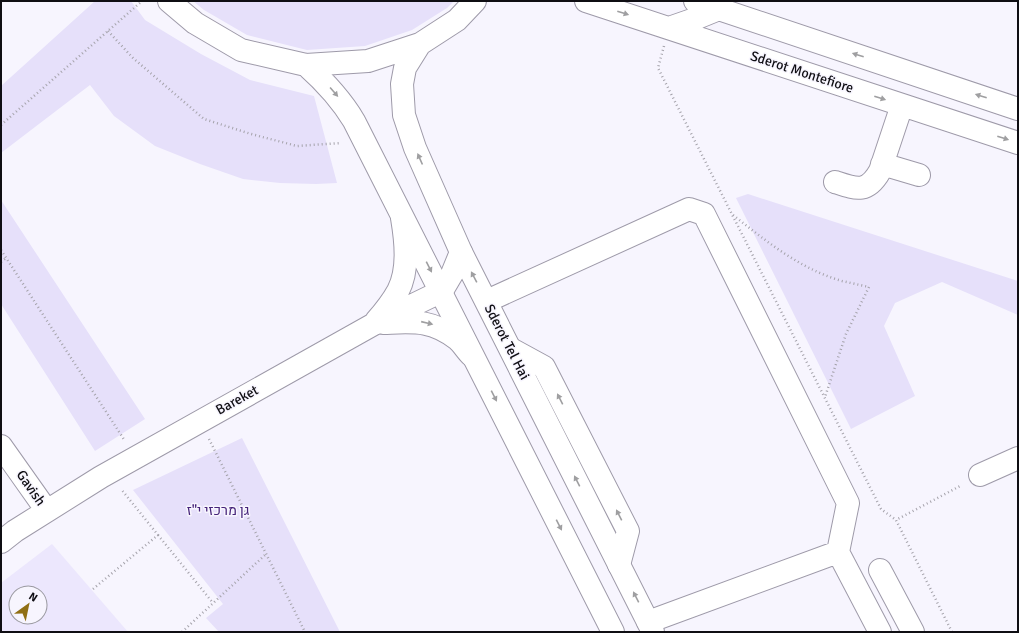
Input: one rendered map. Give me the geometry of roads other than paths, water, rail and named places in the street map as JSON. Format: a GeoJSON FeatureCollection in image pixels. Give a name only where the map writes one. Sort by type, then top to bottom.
{"type":"FeatureCollection","features":[{"type":"Feature","properties":{"kind":"street"},"geometry":{"type":"LineString","coordinates":[[169,1],[195,23],[241,50],[306,65],[368,61],[420,44],[457,20],[475,1]]}},
{"type":"Feature","properties":{"kind":"street","name":"Sderot Montefiore"},"geometry":{"type":"LineString","coordinates":[[586,1],[1018,143]]}},
{"type":"Feature","properties":{"kind":"street"},"geometry":{"type":"LineString","coordinates":[[695,1],[720,5],[1018,109]]}},
{"type":"Feature","properties":{"kind":"street"},"geometry":{"type":"LineString","coordinates":[[669,28],[692,20],[720,5]]}},
{"type":"Feature","properties":{"kind":"street","name":"Sderot Tel Hai"},"geometry":{"type":"LineString","coordinates":[[420,44],[405,68],[402,84],[404,115],[415,148],[461,252],[650,627]]}},
{"type":"Feature","properties":{"kind":"street"},"geometry":{"type":"LineString","coordinates":[[306,65],[322,79],[345,106],[442,291],[613,632]]}},
{"type":"Feature","properties":{"kind":"street"},"geometry":{"type":"LineString","coordinates":[[835,182],[856,188],[863,188],[875,179],[882,164],[902,105]]}},
{"type":"Feature","properties":{"kind":"street"},"geometry":{"type":"LineString","coordinates":[[882,164],[919,175]]}},
{"type":"Feature","properties":{"kind":"street"},"geometry":{"type":"LineString","coordinates":[[487,301],[689,210],[704,214],[848,503],[838,552],[880,632]]}},
{"type":"Feature","properties":{"kind":"street"},"geometry":{"type":"LineString","coordinates":[[374,324],[399,290],[405,262],[406,245],[401,211]]}},
{"type":"Feature","properties":{"kind":"street"},"geometry":{"type":"LineString","coordinates":[[442,291],[452,274],[461,252]]}},
{"type":"Feature","properties":{"kind":"street","name":"Bareket"},"geometry":{"type":"LineString","coordinates":[[1,542],[15,531],[101,477],[374,324],[442,291]]}},
{"type":"Feature","properties":{"kind":"street"},"geometry":{"type":"LineString","coordinates":[[374,324],[418,322],[431,324],[458,339],[479,365]]}},
{"type":"Feature","properties":{"kind":"street","name":"Gavish"},"geometry":{"type":"LineString","coordinates":[[1,446],[47,511]]}},
{"type":"Feature","properties":{"kind":"street"},"geometry":{"type":"LineString","coordinates":[[980,475],[1018,458]]}},
{"type":"Feature","properties":{"kind":"street"},"geometry":{"type":"LineString","coordinates":[[650,627],[838,552]]}},
{"type":"Feature","properties":{"kind":"street"},"geometry":{"type":"LineString","coordinates":[[880,570],[913,632]]}},
{"type":"Feature","properties":{"kind":"park label","name":"גן מרכזי י\"ז"},"geometry":{"type":"Point","coordinates":[218,510]}}]}
